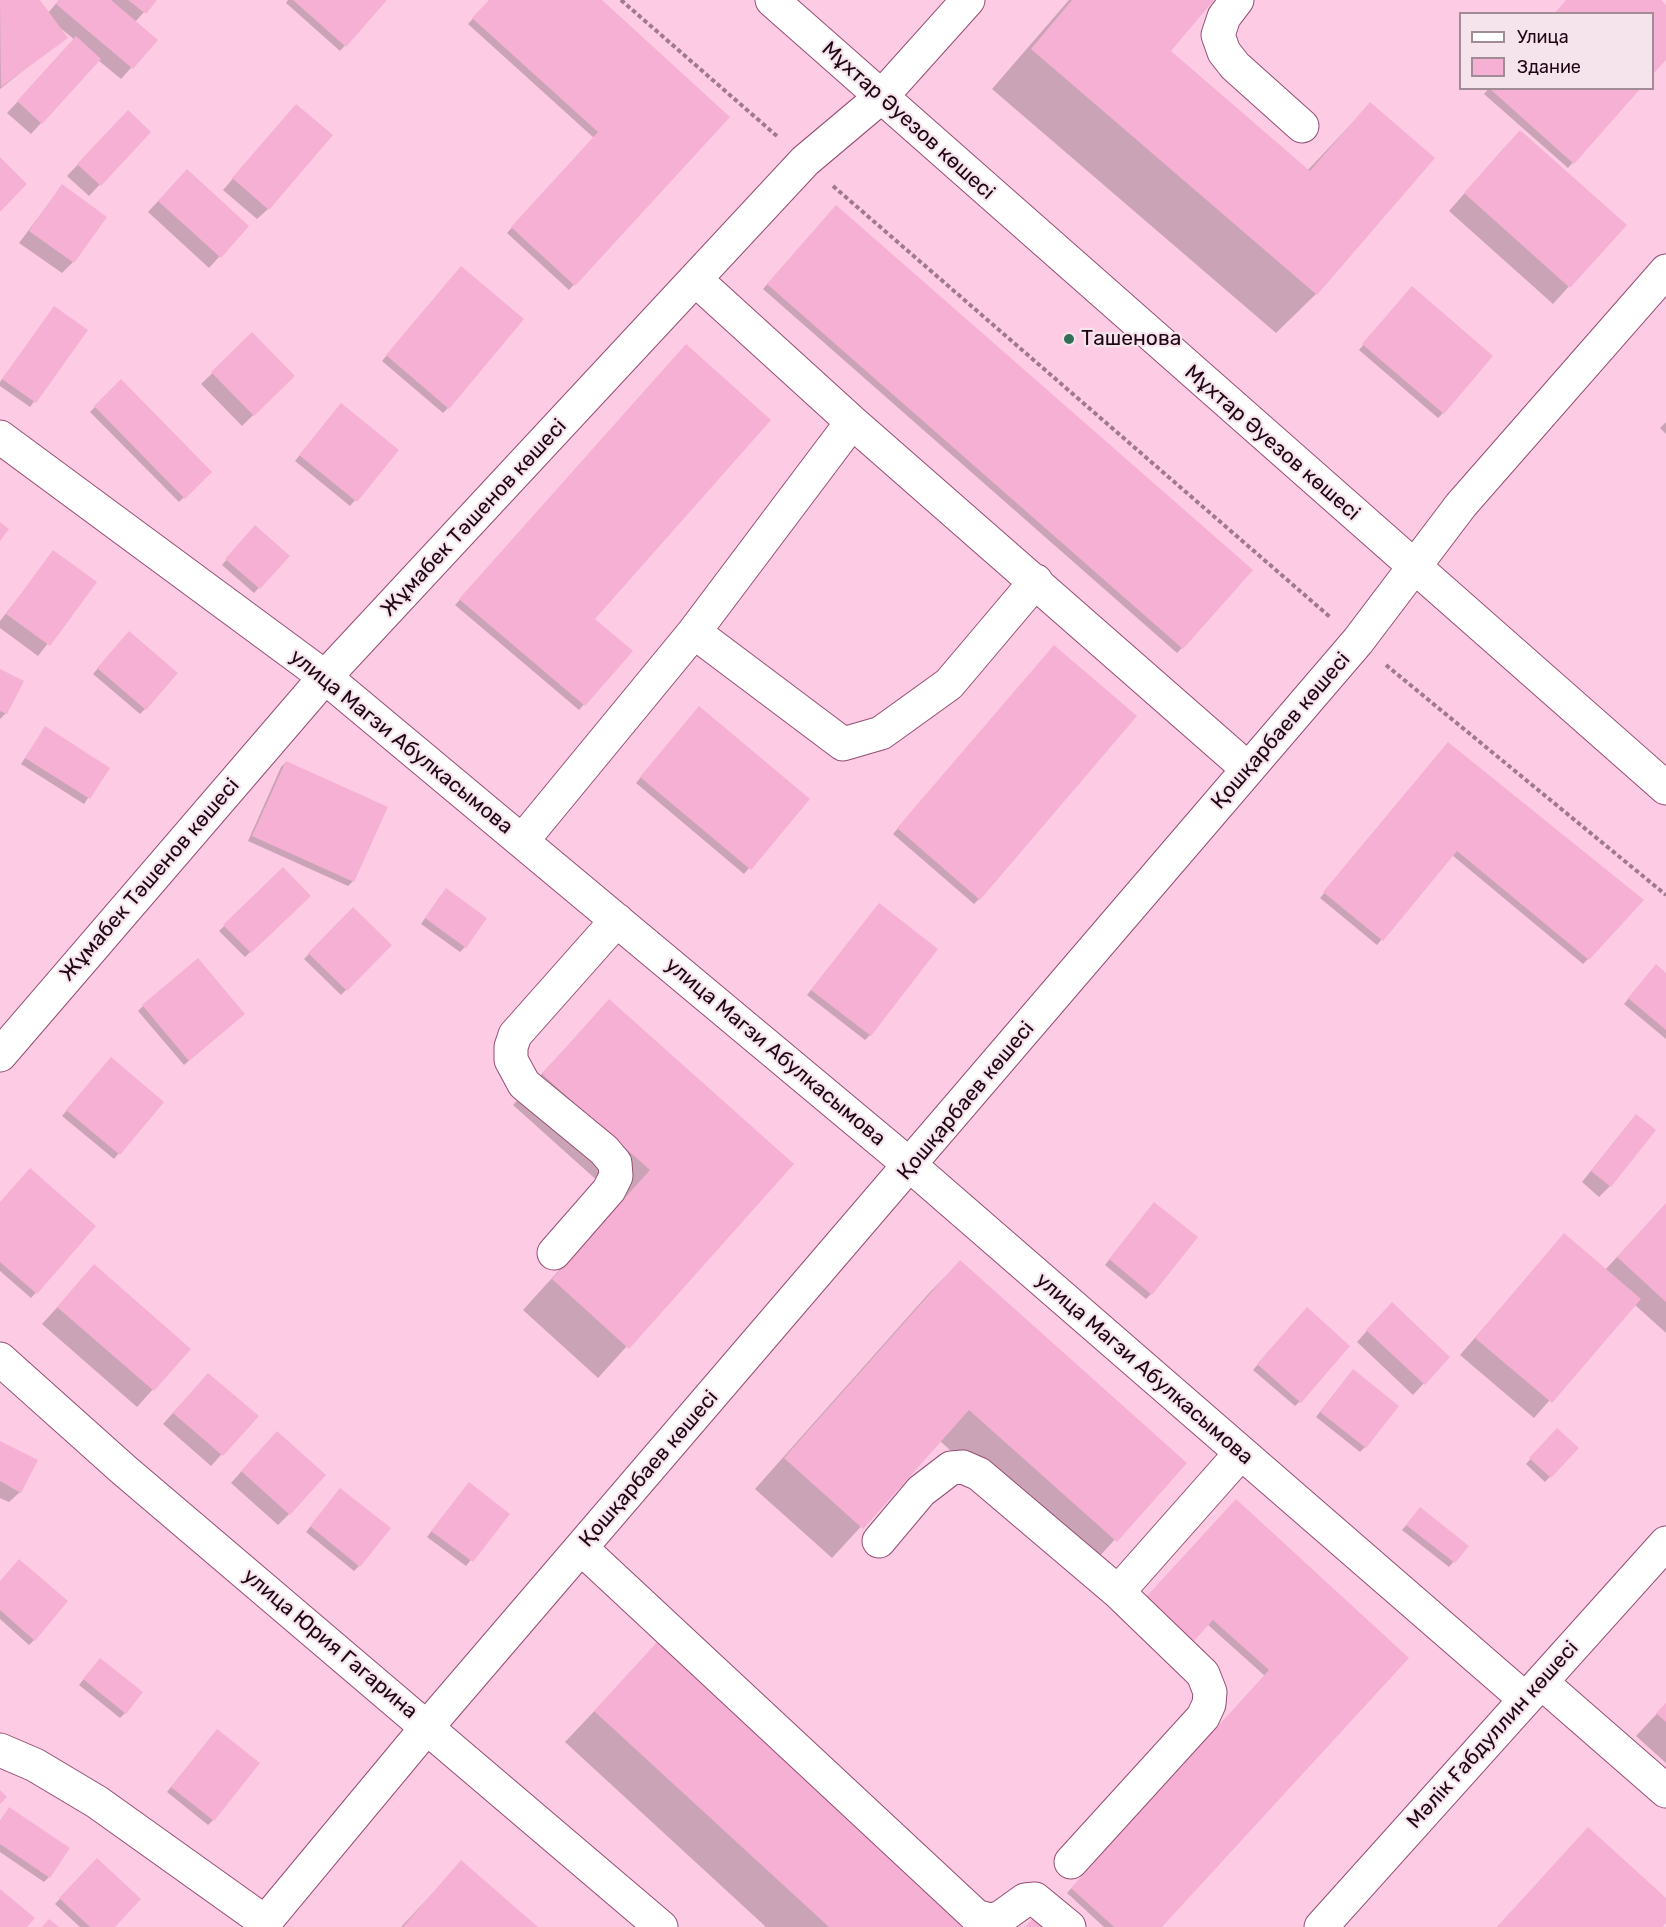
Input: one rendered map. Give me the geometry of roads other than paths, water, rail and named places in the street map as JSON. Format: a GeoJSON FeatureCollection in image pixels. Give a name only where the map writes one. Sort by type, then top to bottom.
{"type":"FeatureCollection","features":[{"type":"Feature","properties":{"kind":"street","name":"Мұхтар Әуезов көшесі"},"geometry":{"type":"LineString","coordinates":[[772,0],[1413,568],[1666,788]]}},
{"type":"Feature","properties":{"kind":"street","name":"Жұмабек Тәшенов көшесі"},"geometry":{"type":"LineString","coordinates":[[0,1055],[325,677],[805,161],[881,97],[968,0]]}},
{"type":"Feature","properties":{"kind":"street"},"geometry":{"type":"LineString","coordinates":[[1237,0],[1224,17],[1218,35],[1224,52],[1235,66],[1302,126]]}},
{"type":"Feature","properties":{"kind":"street","name":"Қошқарбаев көшесі"},"geometry":{"type":"LineString","coordinates":[[263,1925],[428,1726],[911,1166],[1358,642],[1461,505],[1666,271]]}},
{"type":"Feature","properties":{"kind":"street"},"geometry":{"type":"LineString","coordinates":[[696,280],[852,422],[1248,769]]}},
{"type":"Feature","properties":{"kind":"street"},"geometry":{"type":"LineString","coordinates":[[522,841],[694,632],[852,422]]}},
{"type":"Feature","properties":{"kind":"street","name":"улица Магзи Абулкасымова"},"geometry":{"type":"LineString","coordinates":[[0,437],[325,677],[911,1166],[1241,1453],[1533,1690],[1666,1791]]}},
{"type":"Feature","properties":{"kind":"street"},"geometry":{"type":"LineString","coordinates":[[694,632],[843,744],[881,733],[949,684],[1036,581]]}},
{"type":"Feature","properties":{"kind":"street"},"geometry":{"type":"LineString","coordinates":[[554,1253],[609,1190],[616,1176],[615,1163],[604,1150],[524,1084],[511,1060],[511,1047],[515,1035],[617,920]]}},
{"type":"Feature","properties":{"kind":"street","name":"улица Юрия Гагарина"},"geometry":{"type":"LineString","coordinates":[[0,1359],[124,1470],[428,1726],[661,1927]]}},
{"type":"Feature","properties":{"kind":"street"},"geometry":{"type":"LineString","coordinates":[[1118,1592],[1241,1453]]}},
{"type":"Feature","properties":{"kind":"street"},"geometry":{"type":"LineString","coordinates":[[879,1541],[921,1491],[951,1468],[963,1467],[979,1474],[1118,1592],[1203,1674],[1210,1692],[1209,1704],[1203,1717],[1071,1862]]}},
{"type":"Feature","properties":{"kind":"street","name":"Мәлік Ғабдуллин көшесі"},"geometry":{"type":"LineString","coordinates":[[1321,1927],[1666,1543]]}},
{"type":"Feature","properties":{"kind":"street"},"geometry":{"type":"LineString","coordinates":[[581,1548],[976,1916],[990,1920],[1000,1918],[1025,1899],[1035,1899],[1069,1927]]}},
{"type":"Feature","properties":{"kind":"street"},"geometry":{"type":"LineString","coordinates":[[0,1750],[35,1765],[97,1802],[263,1925]]}},
{"type":"Feature","properties":{"kind":"place","name":"Ташенова"},"geometry":{"type":"Point","coordinates":[1069,339]}}]}
